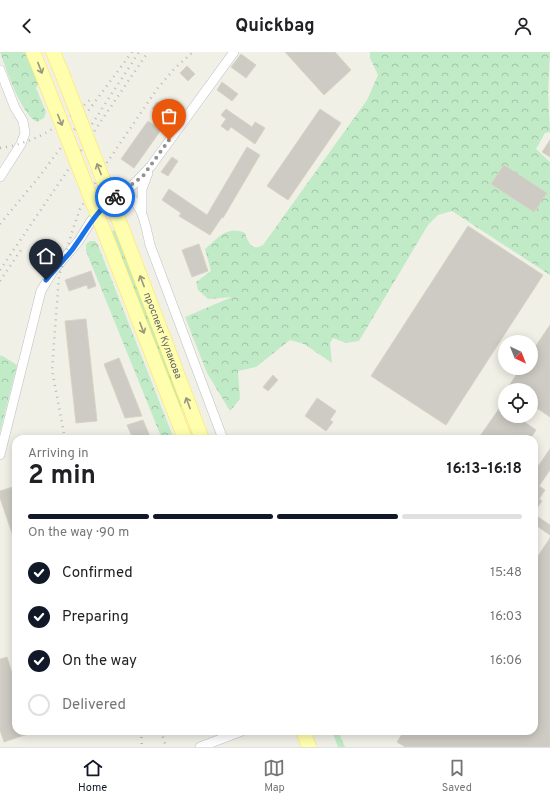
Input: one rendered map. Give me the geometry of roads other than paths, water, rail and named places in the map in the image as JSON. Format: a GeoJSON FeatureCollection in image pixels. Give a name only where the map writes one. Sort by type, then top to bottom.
{"type":"FeatureCollection","features":[{"type":"Feature","properties":{"kind":"main road","name":"проспект Кулакова"},"geometry":{"type":"LineString","coordinates":[[33,52],[108,239],[183,435]]}},
{"type":"Feature","properties":{"kind":"main road","name":"проспект Кулакова"},"geometry":{"type":"LineString","coordinates":[[53,52],[200,435]]}},
{"type":"Feature","properties":{"kind":"main road"},"geometry":{"type":"LineString","coordinates":[[304,735],[309,747]]}},
{"type":"Feature","properties":{"kind":"street"},"geometry":{"type":"LineString","coordinates":[[0,455],[41,291],[53,271],[72,250],[91,221],[112,200],[133,185],[151,166],[234,52]]}},
{"type":"Feature","properties":{"kind":"street"},"geometry":{"type":"LineString","coordinates":[[0,70],[15,108],[23,121],[25,133],[21,144],[0,177]]}},
{"type":"Feature","properties":{"kind":"street"},"geometry":{"type":"LineString","coordinates":[[142,212],[142,189],[151,166]]}},
{"type":"Feature","properties":{"kind":"street"},"geometry":{"type":"LineString","coordinates":[[112,200],[119,197],[130,198],[138,205],[142,212],[163,281],[221,435]]}},
{"type":"Feature","properties":{"kind":"street"},"geometry":{"type":"LineString","coordinates":[[200,747],[232,735]]}},
{"type":"Feature","properties":{"kind":"railway"},"geometry":{"type":"LineString","coordinates":[[0,224],[39,177],[132,52]]}},
{"type":"Feature","properties":{"kind":"railway"},"geometry":{"type":"LineString","coordinates":[[92,124],[139,52]]}},
{"type":"Feature","properties":{"kind":"railway"},"geometry":{"type":"LineString","coordinates":[[0,270],[148,52]]}},
{"type":"Feature","properties":{"kind":"railway"},"geometry":{"type":"LineString","coordinates":[[64,435],[52,370],[59,276],[74,226],[80,209],[106,164],[157,89],[175,68],[193,52]]}},
{"type":"Feature","properties":{"kind":"railway"},"geometry":{"type":"LineString","coordinates":[[0,148],[27,141],[51,130],[62,123],[93,97]]}},
{"type":"Feature","properties":{"kind":"railway"},"geometry":{"type":"LineString","coordinates":[[0,281],[23,247]]}},
{"type":"Feature","properties":{"kind":"railway"},"geometry":{"type":"LineString","coordinates":[[141,735],[142,747]]}},
{"type":"Feature","properties":{"kind":"railway"},"geometry":{"type":"LineString","coordinates":[[162,735],[166,747]]}}]}
